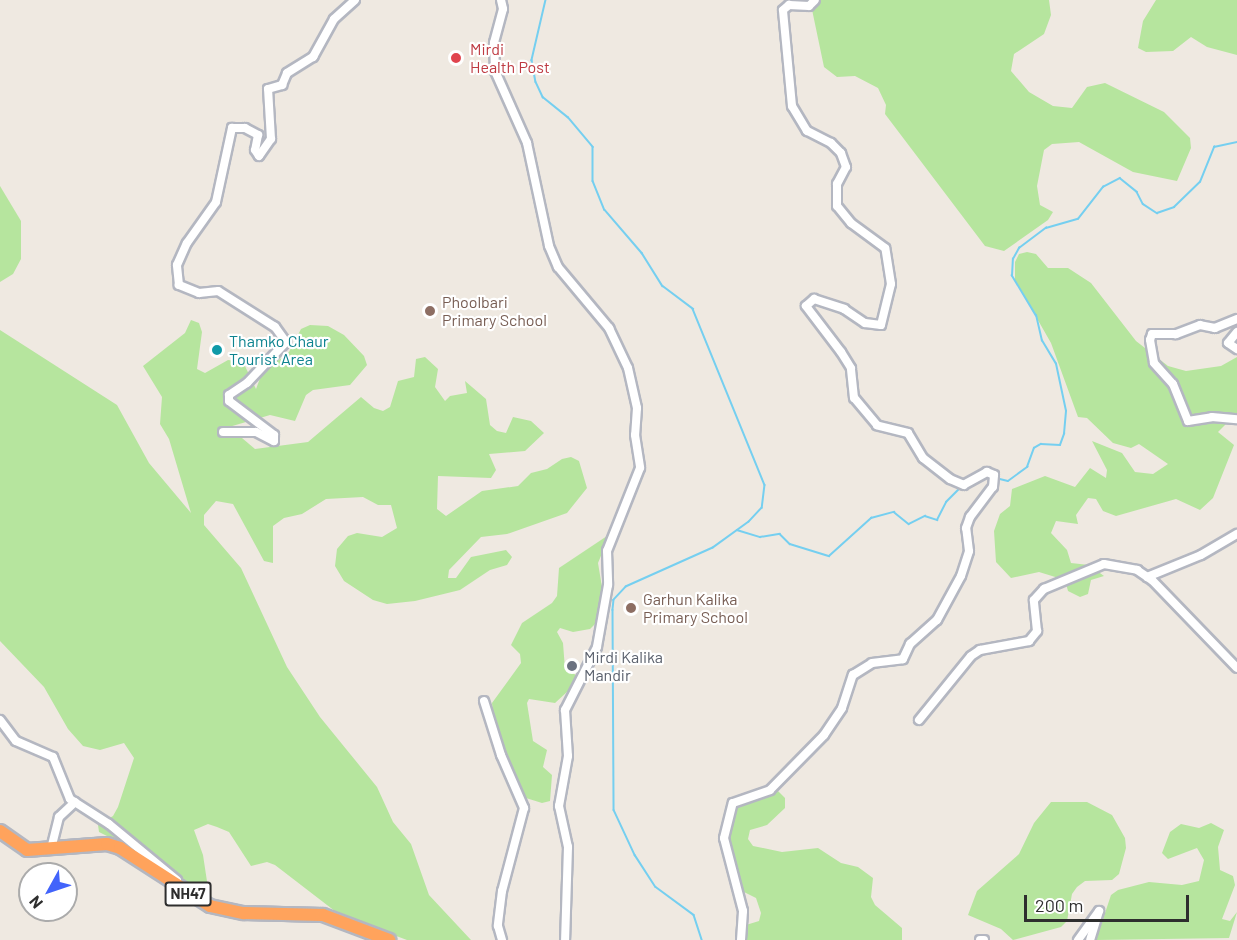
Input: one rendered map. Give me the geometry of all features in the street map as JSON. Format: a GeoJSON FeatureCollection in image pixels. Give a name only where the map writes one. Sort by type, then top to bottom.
{"type":"FeatureCollection","features":[{"type":"Feature","properties":{"kind":"highway","name":"NH47"},"geometry":{"type":"LineString","coordinates":[[0,831],[27,850],[107,844],[154,869],[190,896],[210,906],[233,911],[324,915],[389,940]]}},
{"type":"Feature","properties":{"kind":"street"},"geometry":{"type":"LineString","coordinates":[[223,432],[256,432],[274,441],[274,435],[230,401],[229,395],[247,383],[286,342],[275,327],[218,291],[199,293],[179,285],[177,264],[187,243],[216,202],[232,128],[246,128],[258,135],[255,150],[259,156],[271,139],[268,89],[282,85],[287,73],[313,57],[334,19],[355,0]]}},
{"type":"Feature","properties":{"kind":"street"},"geometry":{"type":"LineString","coordinates":[[501,0],[503,9],[494,43],[495,71],[527,143],[549,246],[558,267],[609,328],[628,368],[637,408],[635,435],[640,468],[607,551],[608,585],[597,647],[565,710],[568,756],[559,806],[568,847],[565,940]]}},
{"type":"Feature","properties":{"kind":"street"},"geometry":{"type":"LineString","coordinates":[[741,940],[743,911],[724,838],[733,803],[770,790],[824,735],[843,708],[853,675],[872,663],[903,659],[910,644],[937,620],[961,576],[969,551],[966,528],[970,517],[992,489],[993,478],[987,472],[964,485],[950,479],[922,458],[908,433],[877,425],[854,398],[853,375],[846,360],[825,326],[806,306],[814,299],[844,309],[865,323],[881,325],[891,284],[885,248],[851,224],[837,206],[837,184],[846,167],[841,153],[831,143],[807,131],[792,106],[783,10],[789,5],[809,6],[815,0]]}},
{"type":"Feature","properties":{"kind":"street"},"geometry":{"type":"LineString","coordinates":[[1237,319],[1215,328],[1200,325],[1176,334],[1152,334],[1150,340],[1154,363],[1173,384],[1188,420],[1212,417],[1237,419]]}},
{"type":"Feature","properties":{"kind":"street"},"geometry":{"type":"LineString","coordinates":[[1237,332],[1228,343],[1237,349]]}},
{"type":"Feature","properties":{"kind":"street"},"geometry":{"type":"LineString","coordinates":[[1147,577],[1202,555],[1237,534]]}},
{"type":"Feature","properties":{"kind":"street"},"geometry":{"type":"LineString","coordinates":[[919,720],[971,656],[980,650],[1029,641],[1037,631],[1034,600],[1044,589],[1104,564],[1137,570],[1147,577],[1237,668]]}},
{"type":"Feature","properties":{"kind":"street"},"geometry":{"type":"LineString","coordinates":[[484,701],[501,755],[524,808],[502,891],[498,926],[502,940]]}},
{"type":"Feature","properties":{"kind":"street"},"geometry":{"type":"LineString","coordinates":[[0,720],[16,741],[53,757],[66,793],[75,802],[147,853],[190,896]]}},
{"type":"Feature","properties":{"kind":"street"},"geometry":{"type":"LineString","coordinates":[[51,849],[58,817],[75,802]]}},
{"type":"Feature","properties":{"kind":"street"},"geometry":{"type":"LineString","coordinates":[[1078,940],[1099,911],[1090,940]]}},
{"type":"Feature","properties":{"kind":"green space"},"geometry":{"type":"Polygon","coordinates":[[[810,0],[1049,0],[1051,15],[1044,34],[1014,54],[1011,71],[1029,92],[1053,106],[1072,108],[1087,87],[1105,83],[1164,112],[1190,138],[1191,148],[1177,181],[1133,172],[1079,142],[1052,144],[1044,150],[1037,186],[1040,205],[1053,212],[1048,220],[1004,251],[985,246],[885,114],[886,105],[878,88],[855,76],[837,77],[824,67],[810,0]]]}},
{"type":"Feature","properties":{"kind":"green space"},"geometry":{"type":"Polygon","coordinates":[[[1156,0],[1237,0],[1237,55],[1207,47],[1191,37],[1173,51],[1146,52],[1138,48],[1143,21],[1156,0]]]}},
{"type":"Feature","properties":{"kind":"green space"},"geometry":{"type":"Polygon","coordinates":[[[0,186],[21,221],[21,259],[13,274],[0,282],[0,186]]]}},
{"type":"Feature","properties":{"kind":"green space"},"geometry":{"type":"Polygon","coordinates":[[[1027,252],[1036,254],[1048,268],[1068,268],[1091,283],[1136,341],[1168,366],[1186,371],[1221,366],[1237,357],[1237,413],[1218,432],[1234,445],[1213,498],[1200,510],[1176,499],[1116,516],[1103,511],[1096,499],[1088,498],[1076,515],[1078,524],[1056,521],[1051,533],[1067,550],[1071,563],[1089,565],[1104,576],[1091,580],[1088,594],[1080,597],[1068,591],[1065,580],[1039,572],[1011,578],[996,562],[994,531],[1000,514],[1010,506],[1012,489],[1045,476],[1075,487],[1090,468],[1106,478],[1107,470],[1092,441],[1122,453],[1135,472],[1153,474],[1168,464],[1139,444],[1131,448],[1113,443],[1087,418],[1078,417],[1051,343],[1015,280],[1015,262],[1019,254],[1027,252]]]}},
{"type":"Feature","properties":{"kind":"green space"},"geometry":{"type":"Polygon","coordinates":[[[191,320],[199,323],[202,332],[197,369],[205,373],[228,360],[237,361],[245,366],[256,389],[262,373],[289,352],[301,329],[310,325],[328,326],[344,335],[364,356],[367,365],[350,385],[313,390],[306,395],[295,421],[270,415],[229,427],[255,449],[308,442],[361,397],[374,408],[383,411],[390,407],[398,381],[414,377],[416,359],[425,357],[438,369],[435,387],[445,401],[450,396],[467,393],[465,381],[486,399],[490,425],[497,431],[506,433],[513,417],[531,421],[544,433],[525,451],[489,454],[496,470],[491,478],[438,476],[437,509],[446,516],[482,491],[518,486],[531,473],[547,469],[562,459],[571,457],[579,461],[587,488],[567,513],[507,534],[481,537],[449,570],[448,578],[456,578],[471,557],[506,550],[512,557],[507,565],[490,570],[460,590],[415,601],[387,604],[373,600],[344,581],[335,566],[337,549],[348,536],[357,533],[382,537],[397,528],[391,505],[378,505],[363,497],[326,499],[302,514],[284,518],[273,526],[273,563],[264,561],[233,504],[216,501],[204,515],[204,525],[241,568],[287,667],[320,717],[377,787],[393,822],[411,844],[429,895],[471,940],[407,940],[340,915],[275,865],[267,862],[251,866],[229,832],[208,824],[194,830],[203,855],[210,901],[135,850],[99,832],[98,825],[113,816],[118,807],[134,758],[124,743],[100,750],[83,746],[68,729],[44,687],[0,641],[0,330],[117,405],[149,463],[191,513],[169,439],[160,424],[162,397],[143,366],[185,333],[191,320]]]}},
{"type":"Feature","properties":{"kind":"green space"},"geometry":{"type":"Polygon","coordinates":[[[610,534],[598,563],[603,593],[596,623],[590,629],[573,632],[560,628],[557,632],[563,643],[565,669],[576,675],[568,691],[555,703],[529,699],[527,703],[533,741],[547,750],[543,767],[552,775],[550,801],[542,803],[526,798],[494,725],[492,703],[521,663],[520,654],[511,645],[522,623],[552,603],[557,596],[559,568],[610,534]]]}},
{"type":"Feature","properties":{"kind":"green space"},"geometry":{"type":"Polygon","coordinates":[[[777,790],[785,798],[785,808],[767,825],[750,830],[748,839],[753,846],[782,852],[818,848],[841,863],[858,867],[873,878],[871,897],[875,905],[902,928],[902,940],[743,940],[746,925],[759,921],[761,913],[756,898],[742,891],[735,878],[727,835],[739,803],[766,797],[777,790]]]}},
{"type":"Feature","properties":{"kind":"green space"},"geometry":{"type":"Polygon","coordinates":[[[1051,802],[1087,802],[1112,815],[1125,838],[1126,848],[1119,874],[1112,880],[1085,881],[1077,887],[1072,894],[1067,921],[1061,927],[1013,940],[1001,929],[968,915],[977,891],[1019,854],[1034,823],[1051,802]]]}},
{"type":"Feature","properties":{"kind":"green space"},"geometry":{"type":"Polygon","coordinates":[[[1211,823],[1224,830],[1218,847],[1220,870],[1233,876],[1235,885],[1222,919],[1230,921],[1237,912],[1229,938],[1096,940],[1111,895],[1118,890],[1149,882],[1182,885],[1199,881],[1204,860],[1197,848],[1168,859],[1162,853],[1170,832],[1181,824],[1199,828],[1211,823]]]}},
{"type":"Feature","properties":{"kind":"waterway"},"geometry":{"type":"LineString","coordinates":[[546,0],[532,60],[536,82],[543,97],[568,117],[593,147],[593,181],[605,210],[642,253],[663,286],[693,309],[765,485],[762,508],[749,522],[713,548],[626,587],[614,600],[614,810],[635,855],[656,887],[694,915],[702,940]]}},
{"type":"Feature","properties":{"kind":"waterway"},"geometry":{"type":"LineString","coordinates":[[996,478],[1008,481],[1027,467],[1034,448],[1041,444],[1060,445],[1064,434],[1066,411],[1056,364],[1042,341],[1036,316],[1012,276],[1013,259],[1019,248],[1046,228],[1078,219],[1103,187],[1120,178],[1137,192],[1143,204],[1157,213],[1174,207],[1200,182],[1214,147],[1237,142]]}},
{"type":"Feature","properties":{"kind":"waterway"},"geometry":{"type":"LineString","coordinates":[[737,530],[760,537],[780,534],[790,544],[829,556],[871,518],[894,512],[909,524],[925,516],[937,520],[946,502],[961,487]]}},
{"type":"Feature","properties":{"kind":"place","name":"Mirdi Health Post"},"geometry":{"type":"Point","coordinates":[456,58]}},
{"type":"Feature","properties":{"kind":"place","name":"Phoolbari Primary School"},"geometry":{"type":"Point","coordinates":[430,311]}},
{"type":"Feature","properties":{"kind":"place","name":"Thamko Chaur Tourist Area"},"geometry":{"type":"Point","coordinates":[217,350]}},
{"type":"Feature","properties":{"kind":"place","name":"Garhun Kalika Primary School"},"geometry":{"type":"Point","coordinates":[631,608]}},
{"type":"Feature","properties":{"kind":"place","name":"Mirdi Kalika Mandir"},"geometry":{"type":"Point","coordinates":[572,666]}}]}
